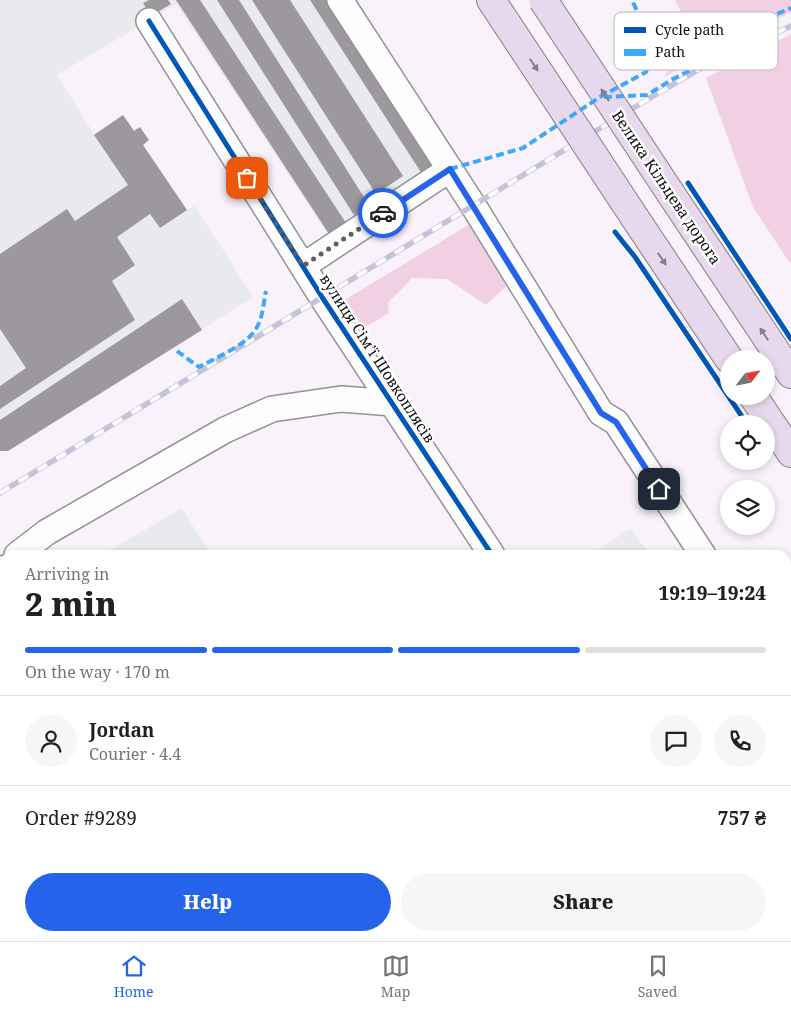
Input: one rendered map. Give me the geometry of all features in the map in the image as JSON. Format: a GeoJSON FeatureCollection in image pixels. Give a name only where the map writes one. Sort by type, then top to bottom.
{"type":"FeatureCollection","features":[{"type":"Feature","properties":{"kind":"main road"},"geometry":{"type":"LineString","coordinates":[[490,0],[723,350]]}},
{"type":"Feature","properties":{"kind":"main road","name":"Велика Кільцева дорога"},"geometry":{"type":"LineString","coordinates":[[543,0],[791,374]]}},
{"type":"Feature","properties":{"kind":"main road"},"geometry":{"type":"LineString","coordinates":[[760,405],[791,453]]}},
{"type":"Feature","properties":{"kind":"street"},"geometry":{"type":"LineString","coordinates":[[340,0],[450,169],[601,413],[616,422],[700,550]]}},
{"type":"Feature","properties":{"kind":"street","name":"вулиця Сімʼї Шовкоплясів"},"geometry":{"type":"LineString","coordinates":[[149,21],[303,266],[489,550]]}},
{"type":"Feature","properties":{"kind":"street"},"geometry":{"type":"LineString","coordinates":[[303,266],[450,169]]}},
{"type":"Feature","properties":{"kind":"street"},"geometry":{"type":"LineString","coordinates":[[23,550],[46,532],[225,430],[272,408],[341,399],[393,402]]}},
{"type":"Feature","properties":{"kind":"shaded area"},"geometry":{"type":"Polygon","coordinates":[[[0,0],[328,0],[438,170],[329,236],[176,4],[57,75],[94,134],[123,115],[134,131],[140,127],[149,140],[143,145],[187,210],[195,206],[253,297],[8,451],[0,451],[0,0]]]}},
{"type":"Feature","properties":{"kind":"shaded area"},"geometry":{"type":"Polygon","coordinates":[[[675,0],[791,0],[791,12],[778,19],[778,12],[681,12],[675,0]]]}},
{"type":"Feature","properties":{"kind":"shaded area"},"geometry":{"type":"Polygon","coordinates":[[[791,34],[791,265],[753,207],[706,78],[721,70],[778,70],[778,41],[791,34]]]}},
{"type":"Feature","properties":{"kind":"shaded area"},"geometry":{"type":"Polygon","coordinates":[[[669,70],[678,70],[664,77],[669,70]]]}},
{"type":"Feature","properties":{"kind":"shaded area"},"geometry":{"type":"Polygon","coordinates":[[[470,224],[510,283],[486,305],[447,279],[412,278],[388,303],[389,313],[359,331],[343,306],[343,301],[470,224]]]}},
{"type":"Feature","properties":{"kind":"shaded area"},"geometry":{"type":"Polygon","coordinates":[[[182,508],[208,550],[111,550],[182,508]]]}},
{"type":"Feature","properties":{"kind":"shaded area"},"geometry":{"type":"Polygon","coordinates":[[[630,529],[647,550],[598,550],[630,529]]]}},
{"type":"Feature","properties":{"kind":"building"},"geometry":{"type":"Polygon","coordinates":[[[149,0],[168,0],[171,4],[151,16],[143,3],[149,0]]]}},
{"type":"Feature","properties":{"kind":"building"},"geometry":{"type":"Polygon","coordinates":[[[176,0],[200,0],[346,223],[329,234],[176,0]]]}},
{"type":"Feature","properties":{"kind":"building"},"geometry":{"type":"Polygon","coordinates":[[[217,0],[239,0],[369,205],[354,215],[217,0]]]}},
{"type":"Feature","properties":{"kind":"building"},"geometry":{"type":"Polygon","coordinates":[[[252,0],[290,0],[403,176],[376,194],[252,0]]]}},
{"type":"Feature","properties":{"kind":"building"},"geometry":{"type":"Polygon","coordinates":[[[310,0],[327,0],[436,169],[424,177],[310,0]]]}},
{"type":"Feature","properties":{"kind":"building"},"geometry":{"type":"Polygon","coordinates":[[[123,115],[134,131],[140,127],[149,140],[143,145],[187,210],[160,228],[150,214],[117,237],[135,265],[112,281],[135,320],[0,409],[0,386],[26,368],[0,329],[0,254],[67,209],[75,221],[128,185],[94,135],[123,115]]]}},
{"type":"Feature","properties":{"kind":"building"},"geometry":{"type":"Polygon","coordinates":[[[182,299],[202,330],[8,451],[0,451],[0,420],[182,299]]]}},
{"type":"Feature","properties":{"kind":"railway"},"geometry":{"type":"LineString","coordinates":[[778,32],[791,26]]}},
{"type":"Feature","properties":{"kind":"railway"},"geometry":{"type":"LineString","coordinates":[[0,493],[698,70]]}},
{"type":"Feature","properties":{"kind":"marked path"},"geometry":{"type":"LineString","coordinates":[[632,0],[638,12]]}},
{"type":"Feature","properties":{"kind":"marked path"},"geometry":{"type":"LineString","coordinates":[[778,14],[791,8]]}},
{"type":"Feature","properties":{"kind":"marked path"},"geometry":{"type":"LineString","coordinates":[[450,169],[523,148],[600,97],[647,70]]}},
{"type":"Feature","properties":{"kind":"marked path"},"geometry":{"type":"LineString","coordinates":[[604,97],[647,95],[691,70]]}},
{"type":"Feature","properties":{"kind":"marked path"},"geometry":{"type":"LineString","coordinates":[[177,351],[199,367],[242,343],[253,333],[259,323],[266,291]]}},
{"type":"Feature","properties":{"kind":"cycle path"},"geometry":{"type":"LineString","coordinates":[[149,21],[322,297],[489,550]]}},
{"type":"Feature","properties":{"kind":"cycle path"},"geometry":{"type":"LineString","coordinates":[[688,183],[791,339]]}},
{"type":"Feature","properties":{"kind":"cycle path"},"geometry":{"type":"LineString","coordinates":[[615,232],[635,257],[741,415]]}},
{"type":"Feature","properties":{"kind":"way so far"},"geometry":{"type":"LineString","coordinates":[[247,178],[303,266],[383,213]]}},
{"type":"Feature","properties":{"kind":"route"},"geometry":{"type":"LineString","coordinates":[[383,213],[450,169],[601,413],[616,422],[659,489]]}}]}
